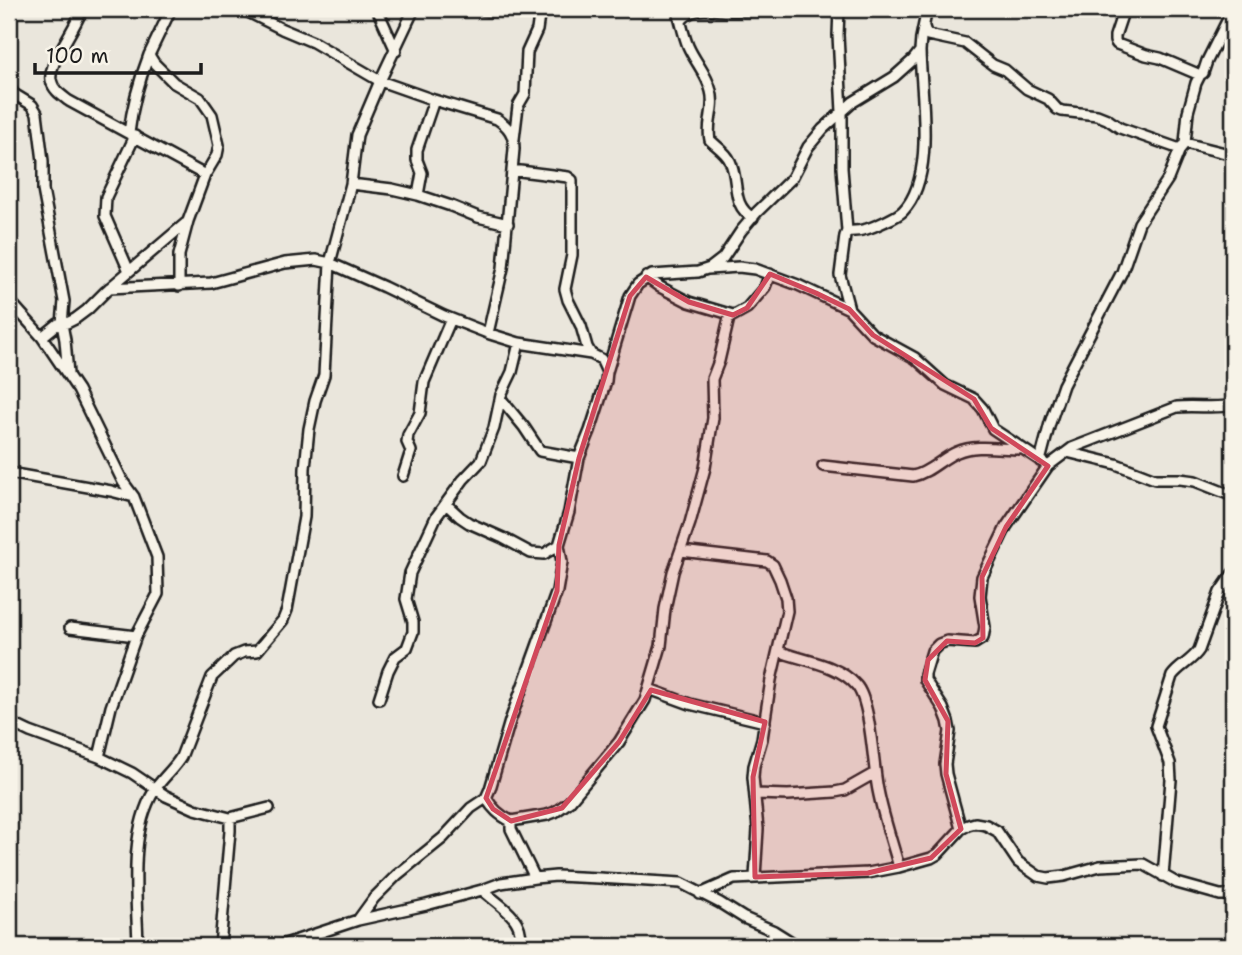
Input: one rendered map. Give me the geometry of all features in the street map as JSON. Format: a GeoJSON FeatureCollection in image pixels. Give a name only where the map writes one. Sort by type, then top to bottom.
{"type":"FeatureCollection","features":[{"type":"Feature","properties":{"kind":"street"},"geometry":{"type":"LineString","coordinates":[[82,9],[51,71],[51,82],[57,92],[205,175]]}},
{"type":"Feature","properties":{"kind":"street"},"geometry":{"type":"LineString","coordinates":[[129,271],[105,216],[106,198],[132,134],[133,105],[142,72],[171,9]]}},
{"type":"Feature","properties":{"kind":"street"},"geometry":{"type":"LineString","coordinates":[[242,9],[282,30],[313,42],[380,81],[497,119],[505,124],[514,139]]}},
{"type":"Feature","properties":{"kind":"street"},"geometry":{"type":"LineString","coordinates":[[377,9],[396,51]]}},
{"type":"Feature","properties":{"kind":"street"},"geometry":{"type":"LineString","coordinates":[[138,946],[137,850],[144,812],[155,788],[181,757],[212,677],[234,656],[257,650],[283,620],[287,610],[304,517],[309,429],[324,374],[330,263],[351,184],[357,135],[414,9]]}},
{"type":"Feature","properties":{"kind":"street"},"geometry":{"type":"LineString","coordinates":[[479,9],[513,9]]}},
{"type":"Feature","properties":{"kind":"street"},"geometry":{"type":"LineString","coordinates":[[490,334],[488,333],[503,268],[518,106],[524,94],[527,52],[537,30],[540,9]]}},
{"type":"Feature","properties":{"kind":"street"},"geometry":{"type":"LineString","coordinates":[[677,9],[688,47],[707,78],[711,90],[713,111],[710,140],[728,156],[734,171],[738,200],[744,213],[753,218]]}},
{"type":"Feature","properties":{"kind":"street"},"geometry":{"type":"LineString","coordinates":[[681,21],[697,9],[764,9]]}},
{"type":"Feature","properties":{"kind":"street"},"geometry":{"type":"LineString","coordinates":[[839,9],[842,168],[848,231],[840,275],[849,309]]}},
{"type":"Feature","properties":{"kind":"street"},"geometry":{"type":"LineString","coordinates":[[848,231],[866,230],[895,217],[903,211],[916,189],[925,129],[920,51],[927,9]]}},
{"type":"Feature","properties":{"kind":"street"},"geometry":{"type":"LineString","coordinates":[[1124,9],[1115,36],[1117,44],[1200,75]]}},
{"type":"Feature","properties":{"kind":"street"},"geometry":{"type":"LineString","coordinates":[[961,830],[946,774],[950,731],[943,708],[925,680],[928,660],[939,644],[947,641],[975,643],[983,638],[985,627],[980,596],[982,577],[1006,527],[1044,464],[1051,423],[1068,374],[1122,272],[1139,223],[1168,179],[1182,146],[1188,112],[1200,75],[1233,9]]}},
{"type":"Feature","properties":{"kind":"street"},"geometry":{"type":"LineString","coordinates":[[924,27],[928,35],[959,41],[971,47],[1027,89],[1048,99],[1057,109],[1097,115],[1120,128],[1182,146],[1233,155]]}},
{"type":"Feature","properties":{"kind":"street"},"geometry":{"type":"LineString","coordinates":[[358,919],[397,875],[443,838],[471,808],[486,798],[490,789],[510,721],[558,591],[562,562],[559,545],[569,512],[579,458],[606,381],[630,296],[646,277],[662,273],[698,272],[723,258],[741,231],[792,178],[814,139],[853,102],[894,78],[920,51]]}},
{"type":"Feature","properties":{"kind":"street"},"geometry":{"type":"LineString","coordinates":[[149,55],[154,64],[174,83],[200,98],[212,115],[219,145],[188,222],[179,255],[178,286]]}},
{"type":"Feature","properties":{"kind":"street"},"geometry":{"type":"LineString","coordinates":[[9,87],[14,94],[32,105],[37,113],[43,162],[43,190],[64,301],[62,324],[68,375]]}},
{"type":"Feature","properties":{"kind":"street"},"geometry":{"type":"LineString","coordinates":[[418,195],[422,173],[417,160],[417,150],[434,100]]}},
{"type":"Feature","properties":{"kind":"street"},"geometry":{"type":"LineString","coordinates":[[512,170],[568,177],[572,180],[572,255],[565,289],[591,354]]}},
{"type":"Feature","properties":{"kind":"street"},"geometry":{"type":"LineString","coordinates":[[351,184],[418,195],[478,217],[508,224]]}},
{"type":"Feature","properties":{"kind":"street"},"geometry":{"type":"LineString","coordinates":[[42,337],[58,324],[75,319],[88,310],[109,288],[188,222]]}},
{"type":"Feature","properties":{"kind":"street"},"geometry":{"type":"LineString","coordinates":[[109,288],[211,283],[296,261],[316,260],[330,263],[451,319],[490,334],[519,343],[591,354],[601,359],[607,372]]}},
{"type":"Feature","properties":{"kind":"street"},"geometry":{"type":"LineString","coordinates":[[706,269],[748,267],[816,293],[849,309],[873,335],[915,358],[945,385],[974,399],[983,410],[990,427],[1044,464]]}},
{"type":"Feature","properties":{"kind":"street"},"geometry":{"type":"LineString","coordinates":[[486,798],[493,810],[511,821],[555,812],[569,802],[637,715],[649,690],[661,646],[673,572],[705,468],[713,418],[712,379],[729,318],[747,307],[765,287],[770,274]]}},
{"type":"Feature","properties":{"kind":"street"},"geometry":{"type":"LineString","coordinates":[[646,277],[689,302],[733,315]]}},
{"type":"Feature","properties":{"kind":"street"},"geometry":{"type":"LineString","coordinates":[[9,300],[42,337],[78,390],[123,482],[134,497],[158,557],[158,594],[136,636],[111,707],[99,757]]}},
{"type":"Feature","properties":{"kind":"street"},"geometry":{"type":"LineString","coordinates":[[403,476],[411,451],[407,442],[408,435],[420,413],[425,382],[451,319]]}},
{"type":"Feature","properties":{"kind":"street"},"geometry":{"type":"LineString","coordinates":[[380,699],[388,671],[395,657],[407,648],[413,632],[406,599],[410,573],[436,517],[463,480],[481,461],[494,428],[519,343]]}},
{"type":"Feature","properties":{"kind":"street"},"geometry":{"type":"LineString","coordinates":[[501,398],[540,451],[579,458]]}},
{"type":"Feature","properties":{"kind":"street"},"geometry":{"type":"LineString","coordinates":[[1044,464],[1072,448],[1177,407],[1233,405]]}},
{"type":"Feature","properties":{"kind":"street"},"geometry":{"type":"LineString","coordinates":[[823,466],[913,475],[921,474],[958,451],[971,448],[1021,449]]}},
{"type":"Feature","properties":{"kind":"street"},"geometry":{"type":"LineString","coordinates":[[1067,452],[1116,464],[1155,479],[1195,481],[1233,496]]}},
{"type":"Feature","properties":{"kind":"street"},"geometry":{"type":"LineString","coordinates":[[9,473],[134,497]]}},
{"type":"Feature","properties":{"kind":"street"},"geometry":{"type":"LineString","coordinates":[[446,504],[469,523],[531,553],[544,554],[559,545]]}},
{"type":"Feature","properties":{"kind":"street"},"geometry":{"type":"LineString","coordinates":[[681,551],[768,561],[780,580],[787,604],[754,766],[758,829],[755,877]]}},
{"type":"Feature","properties":{"kind":"street"},"geometry":{"type":"LineString","coordinates":[[1163,876],[1171,780],[1170,763],[1156,730],[1157,719],[1172,676],[1199,650],[1220,592],[1233,573]]}},
{"type":"Feature","properties":{"kind":"street"},"geometry":{"type":"LineString","coordinates":[[70,628],[136,636]]}},
{"type":"Feature","properties":{"kind":"street"},"geometry":{"type":"LineString","coordinates":[[778,651],[837,671],[859,688],[865,707],[882,808],[899,867]]}},
{"type":"Feature","properties":{"kind":"street"},"geometry":{"type":"LineString","coordinates":[[649,690],[704,709],[765,722]]}},
{"type":"Feature","properties":{"kind":"street"},"geometry":{"type":"LineString","coordinates":[[9,722],[99,757],[132,773],[181,804],[230,818],[269,808]]}},
{"type":"Feature","properties":{"kind":"street"},"geometry":{"type":"LineString","coordinates":[[755,794],[835,792],[845,790],[875,774]]}},
{"type":"Feature","properties":{"kind":"street"},"geometry":{"type":"LineString","coordinates":[[220,946],[230,818]]}},
{"type":"Feature","properties":{"kind":"street"},"geometry":{"type":"LineString","coordinates":[[511,821],[511,829],[535,878]]}},
{"type":"Feature","properties":{"kind":"street"},"geometry":{"type":"LineString","coordinates":[[700,894],[734,879],[868,873],[899,867],[938,854],[961,830],[975,823],[992,828],[1018,862],[1038,876],[1048,878],[1100,866],[1143,864],[1177,883],[1232,898]]}},
{"type":"Feature","properties":{"kind":"street"},"geometry":{"type":"LineString","coordinates":[[279,946],[291,945],[358,919],[426,905],[501,883],[535,878],[599,878],[681,883],[798,946]]}},
{"type":"Feature","properties":{"kind":"street"},"geometry":{"type":"LineString","coordinates":[[482,890],[517,922],[521,946]]}},
{"type":"Feature","properties":{"kind":"street"},"geometry":{"type":"LineString","coordinates":[[771,946],[774,931]]}},
{"type":"Feature","properties":{"kind":"highlighted area"},"geometry":{"type":"Polygon","coordinates":[[[770,274],[816,293],[849,309],[873,335],[974,399],[991,428],[1048,466],[1006,527],[982,577],[983,638],[975,643],[947,641],[928,660],[925,680],[948,721],[946,774],[961,829],[931,858],[868,873],[755,877],[753,777],[765,722],[651,690],[619,742],[562,808],[511,821],[493,809],[486,798],[557,591],[559,545],[579,458],[630,296],[646,277],[689,302],[733,315],[747,308],[770,274]]]}}]}
